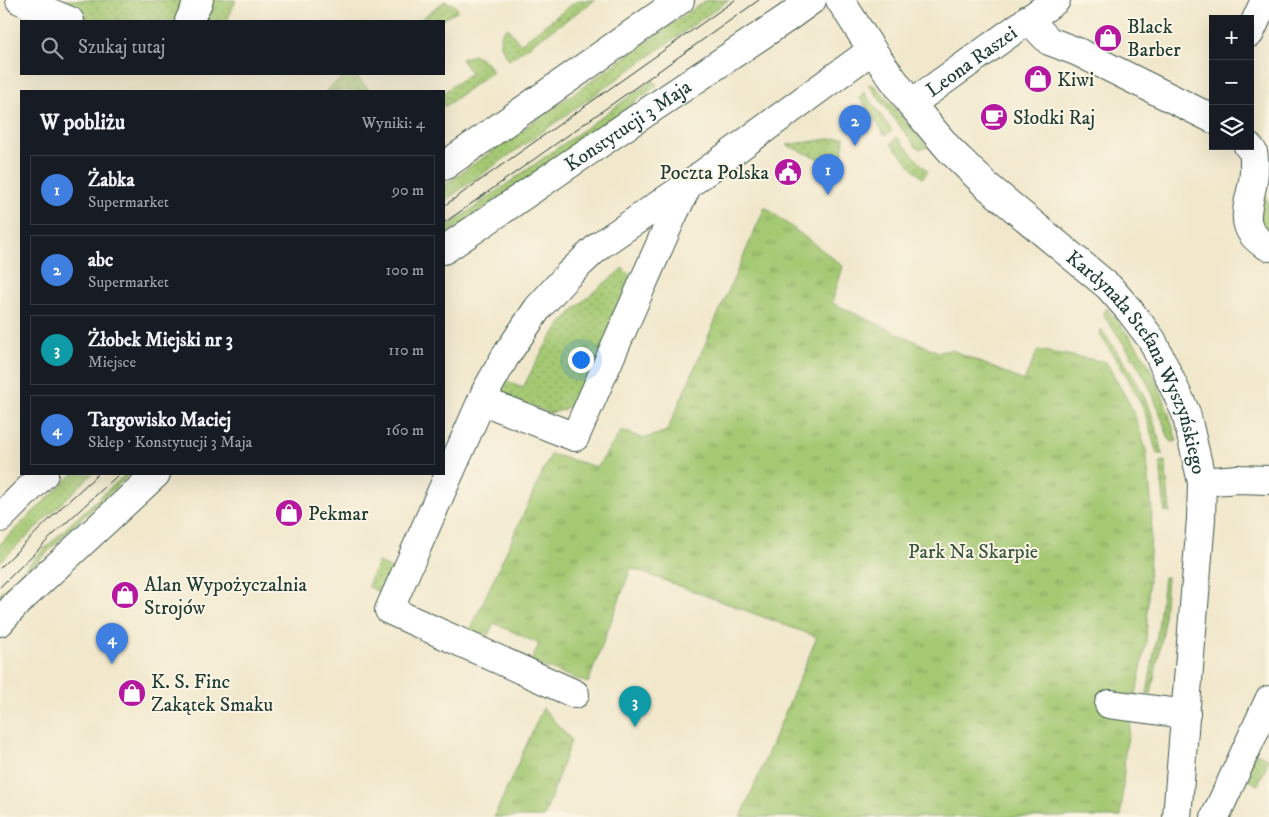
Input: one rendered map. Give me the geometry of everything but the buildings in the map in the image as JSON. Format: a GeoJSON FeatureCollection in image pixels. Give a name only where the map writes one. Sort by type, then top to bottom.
{"type":"FeatureCollection","features":[{"type":"Feature","properties":{"kind":"street"},"geometry":{"type":"LineString","coordinates":[[20,0],[68,20]]}},
{"type":"Feature","properties":{"kind":"street"},"geometry":{"type":"LineString","coordinates":[[189,20],[199,0]]}},
{"type":"Feature","properties":{"kind":"street"},"geometry":{"type":"LineString","coordinates":[[445,165],[680,0]]}},
{"type":"Feature","properties":{"kind":"street","name":"Konstytucji 3 Maja"},"geometry":{"type":"LineString","coordinates":[[445,249],[812,0]]}},
{"type":"Feature","properties":{"kind":"street","name":"Kardynała Stefana Wyszyńskiego"},"geometry":{"type":"LineString","coordinates":[[840,0],[872,50],[911,104],[948,148],[986,185],[1108,287],[1130,311],[1152,340],[1186,413],[1202,482],[1201,519],[1177,817]]}},
{"type":"Feature","properties":{"kind":"street","name":"Leona Raszei"},"geometry":{"type":"LineString","coordinates":[[911,104],[1056,0]]}},
{"type":"Feature","properties":{"kind":"street"},"geometry":{"type":"LineString","coordinates":[[1254,24],[1265,0]]}},
{"type":"Feature","properties":{"kind":"street"},"geometry":{"type":"LineString","coordinates":[[1028,20],[1049,41],[1078,52],[1209,117]]}},
{"type":"Feature","properties":{"kind":"street"},"geometry":{"type":"LineString","coordinates":[[575,694],[389,610],[486,391],[505,357],[538,308],[556,287],[600,245],[689,184],[872,50]]}},
{"type":"Feature","properties":{"kind":"street"},"geometry":{"type":"LineString","coordinates":[[1251,150],[1254,170],[1246,210],[1247,222],[1253,235],[1269,247]]}},
{"type":"Feature","properties":{"kind":"street"},"geometry":{"type":"LineString","coordinates":[[483,401],[575,437],[673,215],[689,184]]}},
{"type":"Feature","properties":{"kind":"street"},"geometry":{"type":"LineString","coordinates":[[0,518],[43,475]]}},
{"type":"Feature","properties":{"kind":"street"},"geometry":{"type":"LineString","coordinates":[[0,622],[17,603],[155,475]]}},
{"type":"Feature","properties":{"kind":"street"},"geometry":{"type":"LineString","coordinates":[[1202,482],[1238,479],[1269,480]]}},
{"type":"Feature","properties":{"kind":"street"},"geometry":{"type":"LineString","coordinates":[[1215,817],[1269,700]]}},
{"type":"Feature","properties":{"kind":"street"},"geometry":{"type":"LineString","coordinates":[[1109,704],[1186,714]]}},
{"type":"Feature","properties":{"kind":"green space"},"geometry":{"type":"Polygon","coordinates":[[[41,0],[191,0],[181,20],[89,20],[41,0]]]}},
{"type":"Feature","properties":{"kind":"green space"},"geometry":{"type":"Polygon","coordinates":[[[210,0],[236,0],[227,20],[201,20],[210,0]]]}},
{"type":"Feature","properties":{"kind":"green space"},"geometry":{"type":"Polygon","coordinates":[[[578,0],[595,0],[509,60],[500,39],[507,27],[520,44],[578,0]]]}},
{"type":"Feature","properties":{"kind":"green space"},"geometry":{"type":"Polygon","coordinates":[[[706,0],[729,0],[445,200],[445,184],[706,0]]]}},
{"type":"Feature","properties":{"kind":"green space"},"geometry":{"type":"Polygon","coordinates":[[[445,1],[454,5],[458,10],[443,20],[419,20],[445,1]]]}},
{"type":"Feature","properties":{"kind":"green space"},"geometry":{"type":"Polygon","coordinates":[[[474,55],[477,56],[493,71],[445,106],[445,91],[471,73],[461,59],[474,55]]]}},
{"type":"Feature","properties":{"kind":"green space"},"geometry":{"type":"Polygon","coordinates":[[[346,75],[355,75],[369,90],[327,90],[346,75]]]}},
{"type":"Feature","properties":{"kind":"green space"},"geometry":{"type":"Polygon","coordinates":[[[653,80],[657,85],[607,123],[445,235],[445,228],[653,80]]]}},
{"type":"Feature","properties":{"kind":"green space"},"geometry":{"type":"Polygon","coordinates":[[[868,84],[875,86],[928,147],[921,149],[916,147],[868,84]]]}},
{"type":"Feature","properties":{"kind":"green space"},"geometry":{"type":"Polygon","coordinates":[[[864,92],[892,131],[885,135],[859,97],[864,92]]]}},
{"type":"Feature","properties":{"kind":"green space"},"geometry":{"type":"Polygon","coordinates":[[[844,137],[841,168],[786,145],[844,137]]]}},
{"type":"Feature","properties":{"kind":"green space"},"geometry":{"type":"Polygon","coordinates":[[[897,137],[928,172],[922,178],[891,144],[897,137]]]}},
{"type":"Feature","properties":{"kind":"green space"},"geometry":{"type":"Polygon","coordinates":[[[1261,188],[1269,204],[1269,238],[1259,225],[1261,188]]]}},
{"type":"Feature","properties":{"kind":"green space","name":"Park Na Skarpie"},"geometry":{"type":"Polygon","coordinates":[[[765,207],[843,266],[832,303],[938,352],[952,350],[1024,381],[1038,350],[1106,362],[1133,410],[1146,450],[1152,510],[1146,642],[1125,752],[1121,817],[741,817],[817,637],[631,568],[588,683],[531,662],[539,644],[494,623],[485,641],[469,633],[551,454],[597,467],[622,430],[643,439],[667,431],[765,207]]]}},
{"type":"Feature","properties":{"kind":"green space"},"geometry":{"type":"Polygon","coordinates":[[[623,268],[635,280],[583,392],[574,402],[563,410],[550,413],[498,394],[505,380],[523,388],[541,354],[563,322],[584,300],[623,268]]]}},
{"type":"Feature","properties":{"kind":"green space"},"geometry":{"type":"Polygon","coordinates":[[[1107,308],[1136,345],[1155,377],[1177,441],[1172,442],[1169,439],[1146,381],[1129,351],[1103,315],[1107,308]]]}},
{"type":"Feature","properties":{"kind":"green space"},"geometry":{"type":"Polygon","coordinates":[[[1101,329],[1135,378],[1150,409],[1163,454],[1157,454],[1145,412],[1128,378],[1100,335],[1101,329]]]}},
{"type":"Feature","properties":{"kind":"green space"},"geometry":{"type":"Polygon","coordinates":[[[1165,461],[1170,512],[1165,512],[1160,462],[1165,461]]]}},
{"type":"Feature","properties":{"kind":"green space"},"geometry":{"type":"Polygon","coordinates":[[[72,475],[91,475],[0,562],[0,544],[72,475]]]}},
{"type":"Feature","properties":{"kind":"green space"},"geometry":{"type":"Polygon","coordinates":[[[125,475],[129,475],[0,599],[0,594],[77,518],[125,475]]]}},
{"type":"Feature","properties":{"kind":"green space"},"geometry":{"type":"Polygon","coordinates":[[[378,562],[394,570],[383,595],[368,586],[378,562]]]}},
{"type":"Feature","properties":{"kind":"green space"},"geometry":{"type":"Polygon","coordinates":[[[1164,577],[1167,577],[1163,632],[1151,694],[1147,694],[1158,629],[1164,577]]]}},
{"type":"Feature","properties":{"kind":"green space"},"geometry":{"type":"Polygon","coordinates":[[[543,708],[571,740],[544,817],[494,817],[543,708]]]}},
{"type":"Feature","properties":{"kind":"green space"},"geometry":{"type":"Polygon","coordinates":[[[1254,752],[1269,759],[1258,785],[1246,779],[1254,752]]]}},
{"type":"Feature","properties":{"kind":"tram line"},"geometry":{"type":"LineString","coordinates":[[445,205],[735,0]]}},
{"type":"Feature","properties":{"kind":"tram line"},"geometry":{"type":"LineString","coordinates":[[445,222],[759,0]]}},
{"type":"Feature","properties":{"kind":"tram line"},"geometry":{"type":"LineString","coordinates":[[0,568],[97,475]]}},
{"type":"Feature","properties":{"kind":"tram line"},"geometry":{"type":"LineString","coordinates":[[0,587],[118,475]]}},
{"type":"Feature","properties":{"kind":"place","name":"Black Barber"},"geometry":{"type":"Point","coordinates":[1108,38]}},
{"type":"Feature","properties":{"kind":"place","name":"Kiwi"},"geometry":{"type":"Point","coordinates":[1038,79]}},
{"type":"Feature","properties":{"kind":"place","name":"Słodki Raj"},"geometry":{"type":"Point","coordinates":[994,117]}},
{"type":"Feature","properties":{"kind":"place","name":"abc"},"geometry":{"type":"Point","coordinates":[855,146]}},
{"type":"Feature","properties":{"kind":"place","name":"Poczta Polska"},"geometry":{"type":"Point","coordinates":[788,172]}},
{"type":"Feature","properties":{"kind":"place","name":"Żabka"},"geometry":{"type":"Point","coordinates":[828,195]}},
{"type":"Feature","properties":{"kind":"place","name":"Pekmar"},"geometry":{"type":"Point","coordinates":[289,513]}},
{"type":"Feature","properties":{"kind":"place","name":"Alan Wypożyczalnia Strojów"},"geometry":{"type":"Point","coordinates":[125,595]}},
{"type":"Feature","properties":{"kind":"place","name":"Targowisko Maciej"},"geometry":{"type":"Point","coordinates":[112,664]}},
{"type":"Feature","properties":{"kind":"place","name":"K. S. Finc Zakątek Smaku"},"geometry":{"type":"Point","coordinates":[132,693]}},
{"type":"Feature","properties":{"kind":"place","name":"Żłobek Miejski nr 3"},"geometry":{"type":"Point","coordinates":[635,727]}}]}
